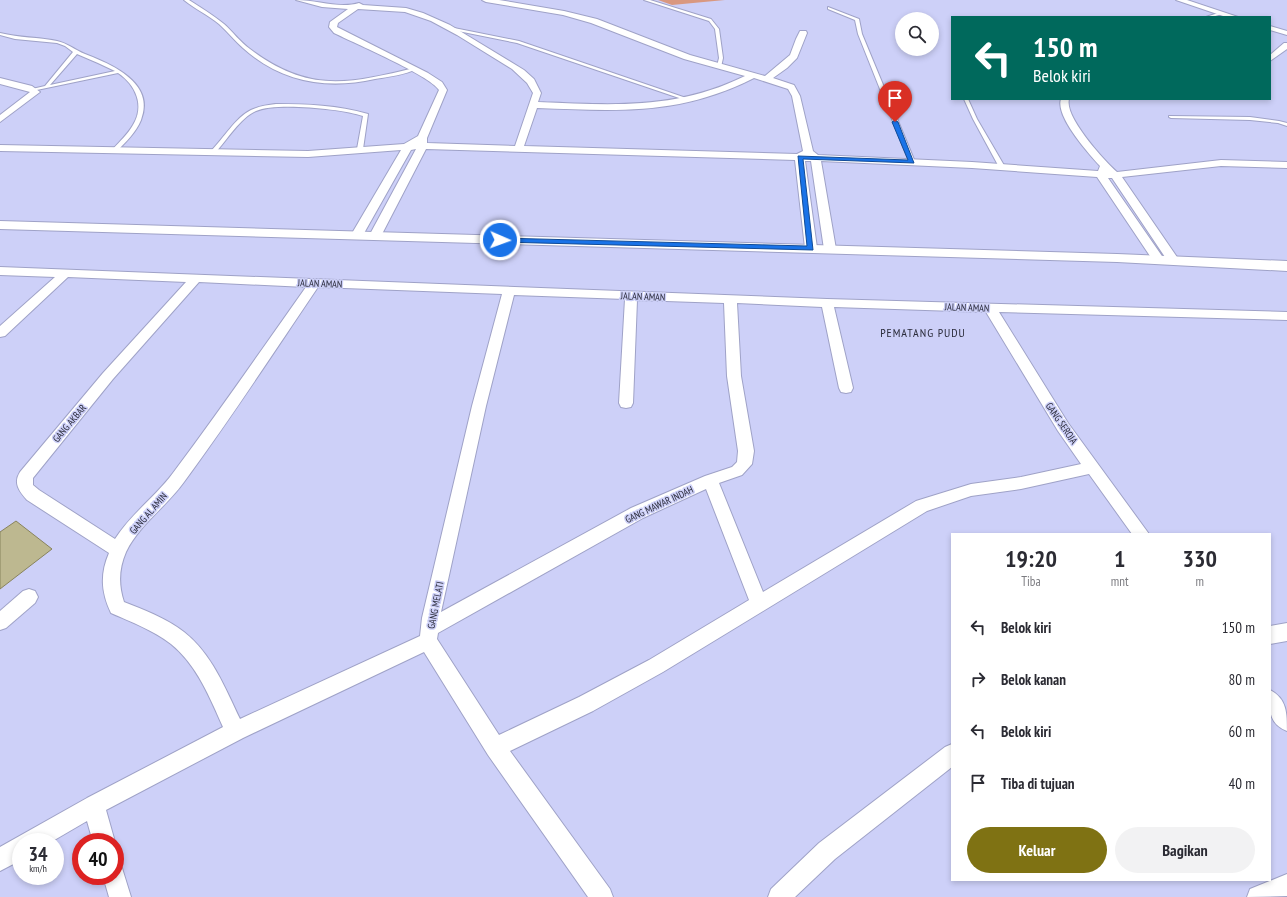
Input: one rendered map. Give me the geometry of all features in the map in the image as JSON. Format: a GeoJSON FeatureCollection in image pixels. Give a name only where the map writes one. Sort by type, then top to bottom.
{"type":"FeatureCollection","features":[{"type":"Feature","properties":{"kind":"street"},"geometry":{"type":"LineString","coordinates":[[300,0],[354,7],[406,11],[421,15],[454,29],[524,74],[534,85],[537,93],[519,148]]}},
{"type":"Feature","properties":{"kind":"street"},"geometry":{"type":"LineString","coordinates":[[373,0],[354,7],[334,22],[332,27],[337,31],[414,69],[439,84],[443,90],[423,142],[375,236]]}},
{"type":"Feature","properties":{"kind":"street"},"geometry":{"type":"LineString","coordinates":[[486,0],[577,16],[687,57],[753,75],[791,88],[793,91],[830,249]]}},
{"type":"Feature","properties":{"kind":"street"},"geometry":{"type":"LineString","coordinates":[[1180,0],[1231,16]]}},
{"type":"Feature","properties":{"kind":"street"},"geometry":{"type":"LineString","coordinates":[[1271,28],[1287,33]]}},
{"type":"Feature","properties":{"kind":"street"},"geometry":{"type":"LineString","coordinates":[[766,79],[786,65],[794,56],[797,44],[803,33]]}},
{"type":"Feature","properties":{"kind":"street"},"geometry":{"type":"LineString","coordinates":[[1271,58],[1287,44]]}},
{"type":"Feature","properties":{"kind":"street"},"geometry":{"type":"LineString","coordinates":[[533,105],[626,108],[656,106],[690,100],[715,93],[753,75]]}},
{"type":"Feature","properties":{"kind":"street"},"geometry":{"type":"LineString","coordinates":[[0,81],[34,90],[36,92],[29,99],[0,119]]}},
{"type":"Feature","properties":{"kind":"street"},"geometry":{"type":"LineString","coordinates":[[1065,100],[1064,107],[1158,259]]}},
{"type":"Feature","properties":{"kind":"street"},"geometry":{"type":"LineString","coordinates":[[0,148],[308,154],[408,146],[423,142],[519,148],[808,156],[1103,171],[1115,175],[1221,163],[1287,166]]}},
{"type":"Feature","properties":{"kind":"street"},"geometry":{"type":"LineString","coordinates":[[357,235],[408,146]]}},
{"type":"Feature","properties":{"kind":"street"},"geometry":{"type":"LineString","coordinates":[[808,156],[811,248]]}},
{"type":"Feature","properties":{"kind":"street"},"geometry":{"type":"LineString","coordinates":[[1115,175],[1173,260]]}},
{"type":"Feature","properties":{"kind":"street"},"geometry":{"type":"LineString","coordinates":[[0,225],[1158,259],[1287,266]]}},
{"type":"Feature","properties":{"kind":"street","name":"JALAN AMAN"},"geometry":{"type":"LineString","coordinates":[[0,271],[730,298],[827,303],[1287,316]]}},
{"type":"Feature","properties":{"kind":"street"},"geometry":{"type":"LineString","coordinates":[[0,333],[66,273]]}},
{"type":"Feature","properties":{"kind":"street","name":"GANG AKBAR"},"geometry":{"type":"LineString","coordinates":[[118,550],[33,495],[25,487],[25,476],[108,376],[196,278]]}},
{"type":"Feature","properties":{"kind":"street","name":"GANG AL AMIN"},"geometry":{"type":"LineString","coordinates":[[236,731],[201,666],[183,644],[156,626],[117,607],[110,587],[112,572],[118,550],[136,524],[166,492],[210,434],[315,283]]}},
{"type":"Feature","properties":{"kind":"street","name":"GANG MELATI"},"geometry":{"type":"LineString","coordinates":[[509,291],[479,406],[429,635],[495,748],[602,897]]}},
{"type":"Feature","properties":{"kind":"street"},"geometry":{"type":"LineString","coordinates":[[626,403],[631,295]]}},
{"type":"Feature","properties":{"kind":"street","name":"GANG MAWAR INDAH"},"geometry":{"type":"LineString","coordinates":[[46,833],[94,805],[236,731],[429,635],[638,513],[710,480],[736,472],[744,464],[746,451],[734,376],[730,298]]}},
{"type":"Feature","properties":{"kind":"street"},"geometry":{"type":"LineString","coordinates":[[827,303],[846,388]]}},
{"type":"Feature","properties":{"kind":"street","name":"GANG SEROJA"},"geometry":{"type":"LineString","coordinates":[[990,308],[1063,427],[1140,533]]}},
{"type":"Feature","properties":{"kind":"street"},"geometry":{"type":"LineString","coordinates":[[495,748],[586,704],[656,666],[760,605],[922,506],[971,490],[1020,483],[1092,467]]}},
{"type":"Feature","properties":{"kind":"street"},"geometry":{"type":"LineString","coordinates":[[710,480],[760,605]]}},
{"type":"Feature","properties":{"kind":"street"},"geometry":{"type":"LineString","coordinates":[[0,622],[29,597]]}},
{"type":"Feature","properties":{"kind":"street"},"geometry":{"type":"LineString","coordinates":[[1271,635],[1287,632]]}},
{"type":"Feature","properties":{"kind":"street"},"geometry":{"type":"LineString","coordinates":[[1271,701],[1287,722]]}},
{"type":"Feature","properties":{"kind":"street"},"geometry":{"type":"LineString","coordinates":[[779,897],[827,851],[951,755]]}},
{"type":"Feature","properties":{"kind":"street"},"geometry":{"type":"LineString","coordinates":[[94,805],[102,833]]}},
{"type":"Feature","properties":{"kind":"street"},"geometry":{"type":"LineString","coordinates":[[0,860],[12,853]]}},
{"type":"Feature","properties":{"kind":"street"},"geometry":{"type":"LineString","coordinates":[[117,885],[120,897]]}},
{"type":"Feature","properties":{"kind":"street"},"geometry":{"type":"LineString","coordinates":[[1258,897],[1287,885]]}},
{"type":"Feature","properties":{"kind":"lane"},"geometry":{"type":"LineString","coordinates":[[186,0],[219,22],[249,51],[282,72],[312,82],[334,85],[362,82],[414,69]]}},
{"type":"Feature","properties":{"kind":"lane"},"geometry":{"type":"LineString","coordinates":[[646,0],[710,20],[717,29],[721,58],[719,66]]}},
{"type":"Feature","properties":{"kind":"lane"},"geometry":{"type":"LineString","coordinates":[[829,8],[857,19],[863,42],[912,162]]}},
{"type":"Feature","properties":{"kind":"lane"},"geometry":{"type":"LineString","coordinates":[[1211,16],[1221,13]]}},
{"type":"Feature","properties":{"kind":"lane"},"geometry":{"type":"LineString","coordinates":[[454,29],[518,42],[690,100]]}},
{"type":"Feature","properties":{"kind":"lane"},"geometry":{"type":"LineString","coordinates":[[0,34],[14,39],[58,42],[68,45],[75,52],[90,57],[131,80],[140,95],[140,116],[130,133],[115,150]]}},
{"type":"Feature","properties":{"kind":"lane"},"geometry":{"type":"LineString","coordinates":[[47,86],[75,52]]}},
{"type":"Feature","properties":{"kind":"lane"},"geometry":{"type":"LineString","coordinates":[[34,90],[47,86],[119,72]]}},
{"type":"Feature","properties":{"kind":"lane"},"geometry":{"type":"LineString","coordinates":[[966,100],[975,119],[1002,167]]}},
{"type":"Feature","properties":{"kind":"lane"},"geometry":{"type":"LineString","coordinates":[[213,152],[248,114],[259,109],[277,106],[359,111],[366,115],[360,149]]}},
{"type":"Feature","properties":{"kind":"lane"},"geometry":{"type":"LineString","coordinates":[[1171,117],[1265,120],[1283,122],[1287,125]]}},
{"type":"Feature","properties":{"kind":"shaded area"},"geometry":{"type":"Polygon","coordinates":[[[658,0],[725,0],[672,5],[658,0]]]}},
{"type":"Feature","properties":{"kind":"building"},"geometry":{"type":"Polygon","coordinates":[[[16,521],[52,549],[0,589],[0,532],[16,521]]]}},
{"type":"Feature","properties":{"kind":"district","name":"PEMATANG PUDU"},"geometry":{"type":"Point","coordinates":[923,333]}},
{"type":"Feature","properties":{"kind":"route"},"geometry":{"type":"LineString","coordinates":[[500,240],[811,248],[800,157],[912,162],[895,122]]}}]}
